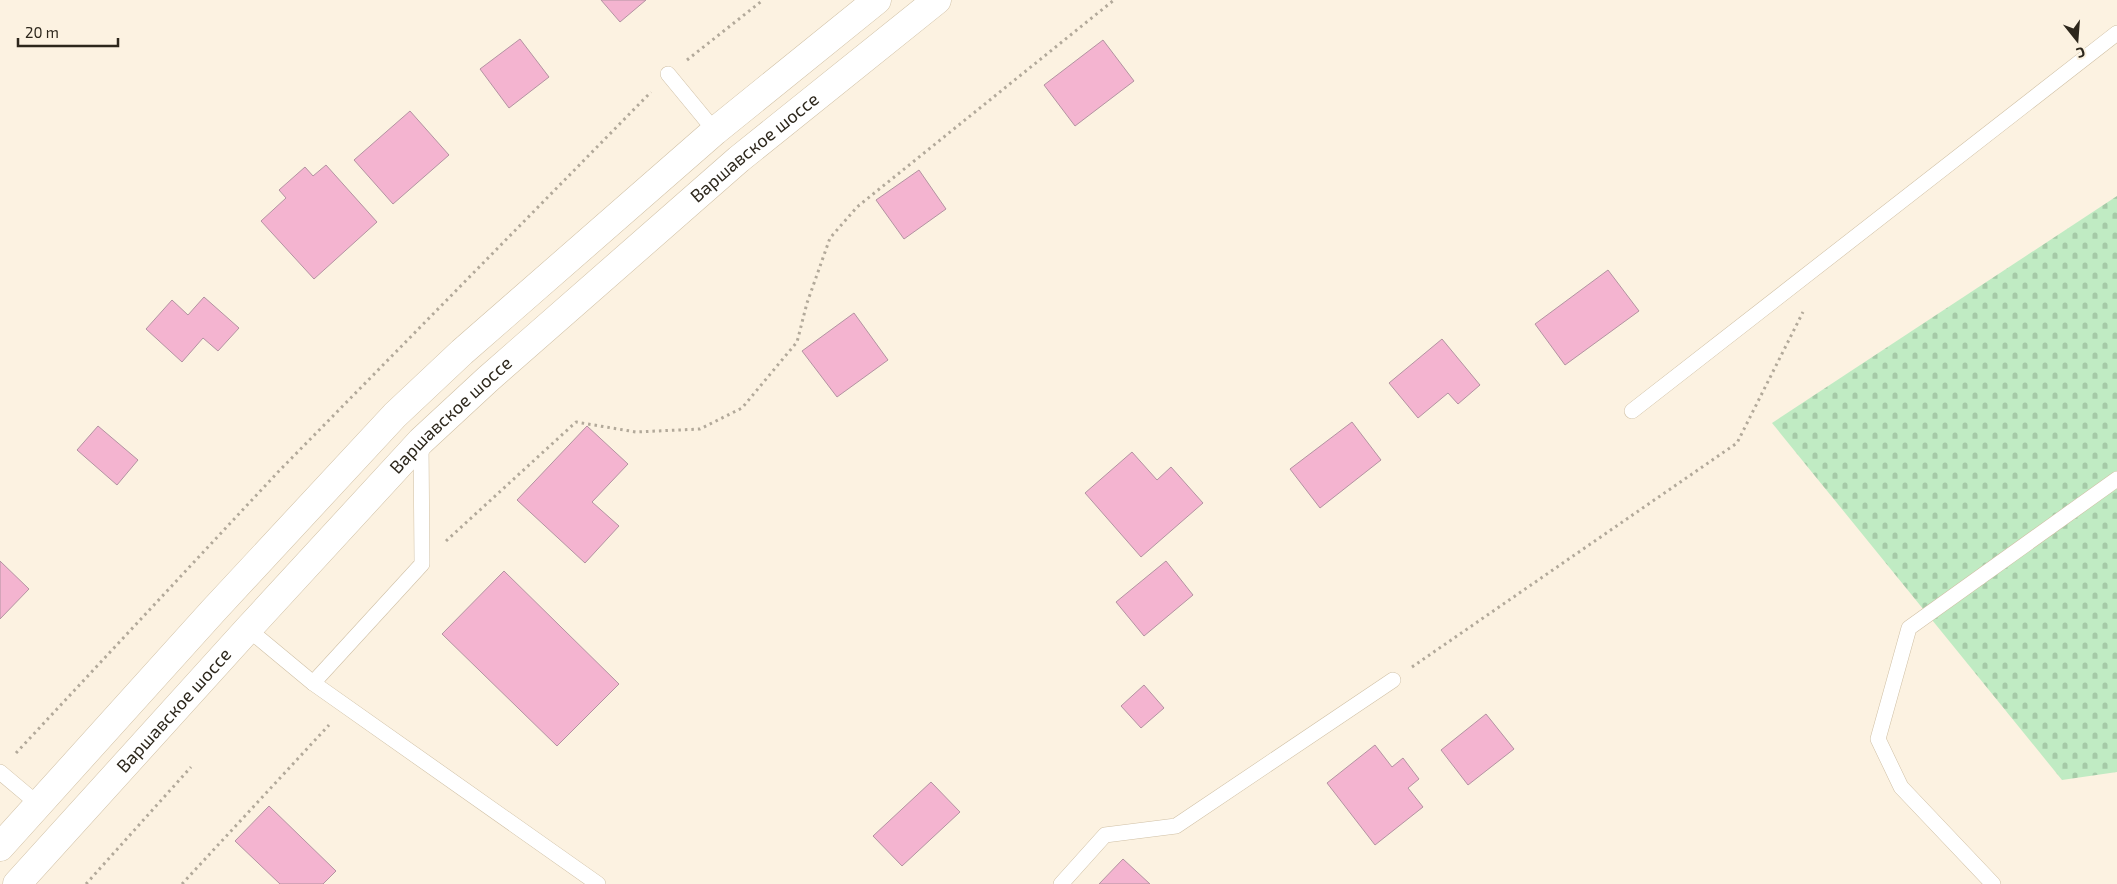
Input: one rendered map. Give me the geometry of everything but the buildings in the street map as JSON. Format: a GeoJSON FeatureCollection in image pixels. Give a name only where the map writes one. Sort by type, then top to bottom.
{"type":"FeatureCollection","features":[{"type":"Feature","properties":{"kind":"main road"},"geometry":{"type":"LineString","coordinates":[[0,846],[213,610],[395,415],[462,352],[715,131],[877,0]]}},
{"type":"Feature","properties":{"kind":"main road","name":"Варшавское шоссе"},"geometry":{"type":"LineString","coordinates":[[17,884],[248,629],[422,441],[488,379],[739,159],[937,0]]}},
{"type":"Feature","properties":{"kind":"lane"},"geometry":{"type":"LineString","coordinates":[[1632,411],[2117,33]]}},
{"type":"Feature","properties":{"kind":"lane"},"geometry":{"type":"LineString","coordinates":[[668,74],[715,131]]}},
{"type":"Feature","properties":{"kind":"lane"},"geometry":{"type":"LineString","coordinates":[[314,683],[422,564],[422,441]]}},
{"type":"Feature","properties":{"kind":"lane"},"geometry":{"type":"LineString","coordinates":[[1993,884],[1901,787],[1878,739],[1908,628],[2117,479]]}},
{"type":"Feature","properties":{"kind":"lane"},"geometry":{"type":"LineString","coordinates":[[248,629],[314,683],[598,884]]}},
{"type":"Feature","properties":{"kind":"lane"},"geometry":{"type":"LineString","coordinates":[[1061,884],[1106,835],[1176,826],[1393,680]]}},
{"type":"Feature","properties":{"kind":"lane"},"geometry":{"type":"LineString","coordinates":[[0,772],[38,804]]}},
{"type":"Feature","properties":{"kind":"path"},"geometry":{"type":"LineString","coordinates":[[14,755],[278,472],[668,74],[763,0]]}},
{"type":"Feature","properties":{"kind":"path"},"geometry":{"type":"LineString","coordinates":[[422,564],[576,422],[636,432],[700,429],[742,408],[797,342],[807,303],[830,238],[857,207],[1114,0]]}},
{"type":"Feature","properties":{"kind":"path"},"geometry":{"type":"LineString","coordinates":[[1393,680],[1737,443],[1803,310]]}},
{"type":"Feature","properties":{"kind":"path"},"geometry":{"type":"LineString","coordinates":[[182,884],[346,706]]}},
{"type":"Feature","properties":{"kind":"path"},"geometry":{"type":"LineString","coordinates":[[86,884],[191,767]]}},
{"type":"Feature","properties":{"kind":"green space"},"geometry":{"type":"Polygon","coordinates":[[[2117,196],[2117,772],[2062,780],[1772,423],[2117,196]]]}}]}
